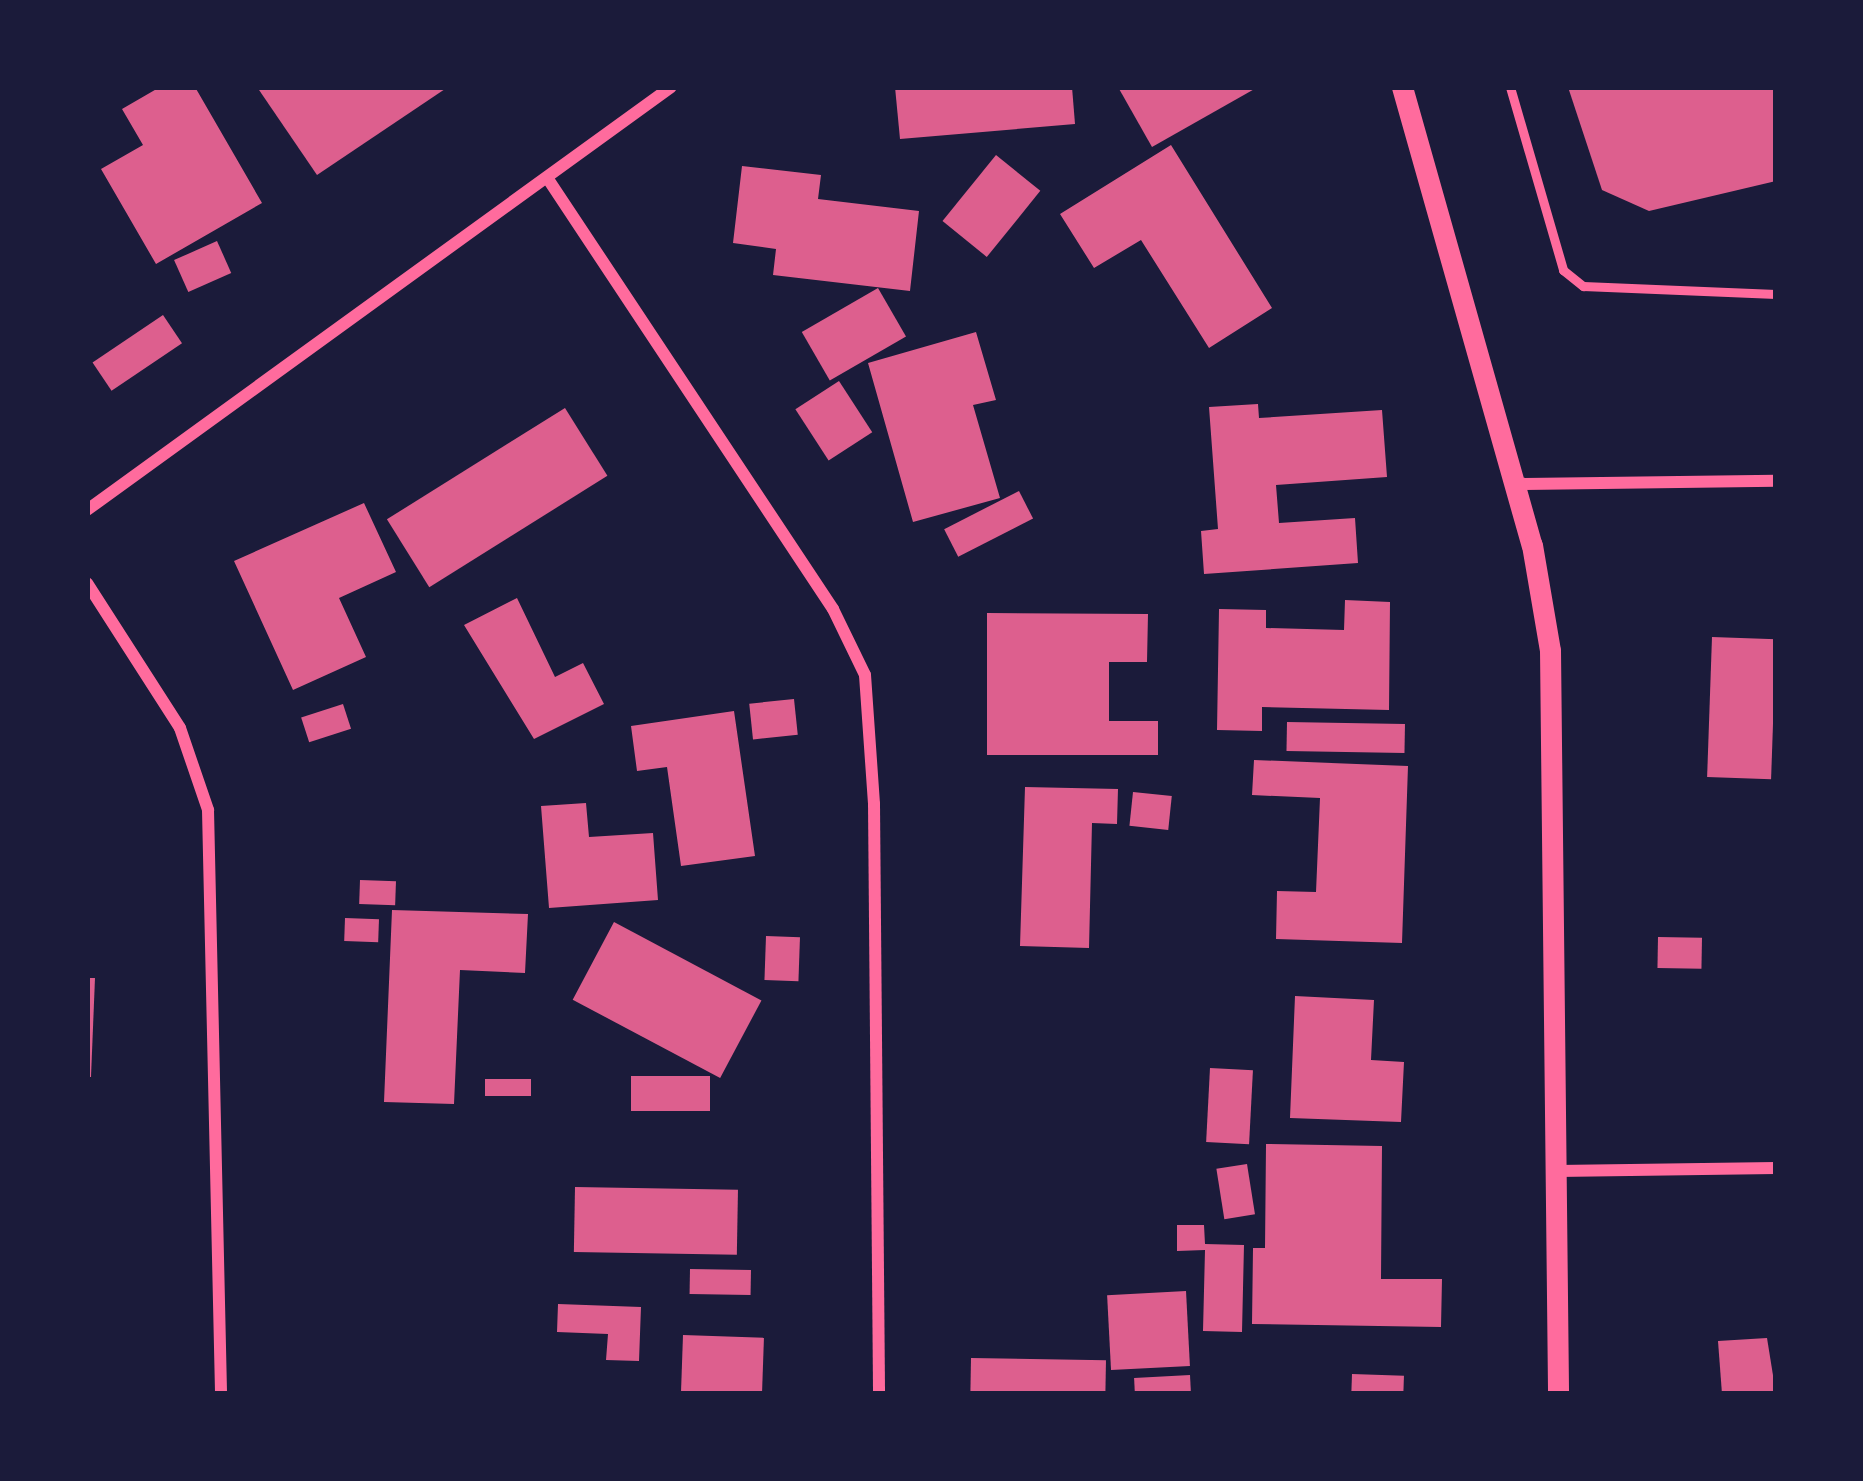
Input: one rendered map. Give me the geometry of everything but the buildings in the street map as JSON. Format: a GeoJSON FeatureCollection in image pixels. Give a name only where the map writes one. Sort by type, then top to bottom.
{"type":"FeatureCollection","features":[{"type":"Feature","properties":{"kind":"street"},"geometry":{"type":"LineString","coordinates":[[87,510],[671,87]]}},
{"type":"Feature","properties":{"kind":"street"},"geometry":{"type":"LineString","coordinates":[[1402,87],[1515,484],[1550,650],[1558,1394]]}},
{"type":"Feature","properties":{"kind":"street"},"geometry":{"type":"LineString","coordinates":[[548,179],[833,609],[865,675],[874,804],[879,1394]]}},
{"type":"Feature","properties":{"kind":"street"},"geometry":{"type":"LineString","coordinates":[[1515,484],[1776,481]]}},
{"type":"Feature","properties":{"kind":"street"},"geometry":{"type":"LineString","coordinates":[[87,583],[180,728],[208,810],[221,1394]]}},
{"type":"Feature","properties":{"kind":"street"},"geometry":{"type":"LineString","coordinates":[[1558,1171],[1776,1168]]}},
{"type":"Feature","properties":{"kind":"lane"},"geometry":{"type":"LineString","coordinates":[[1510,87],[1563,269],[1583,286],[1776,294]]}}]}
